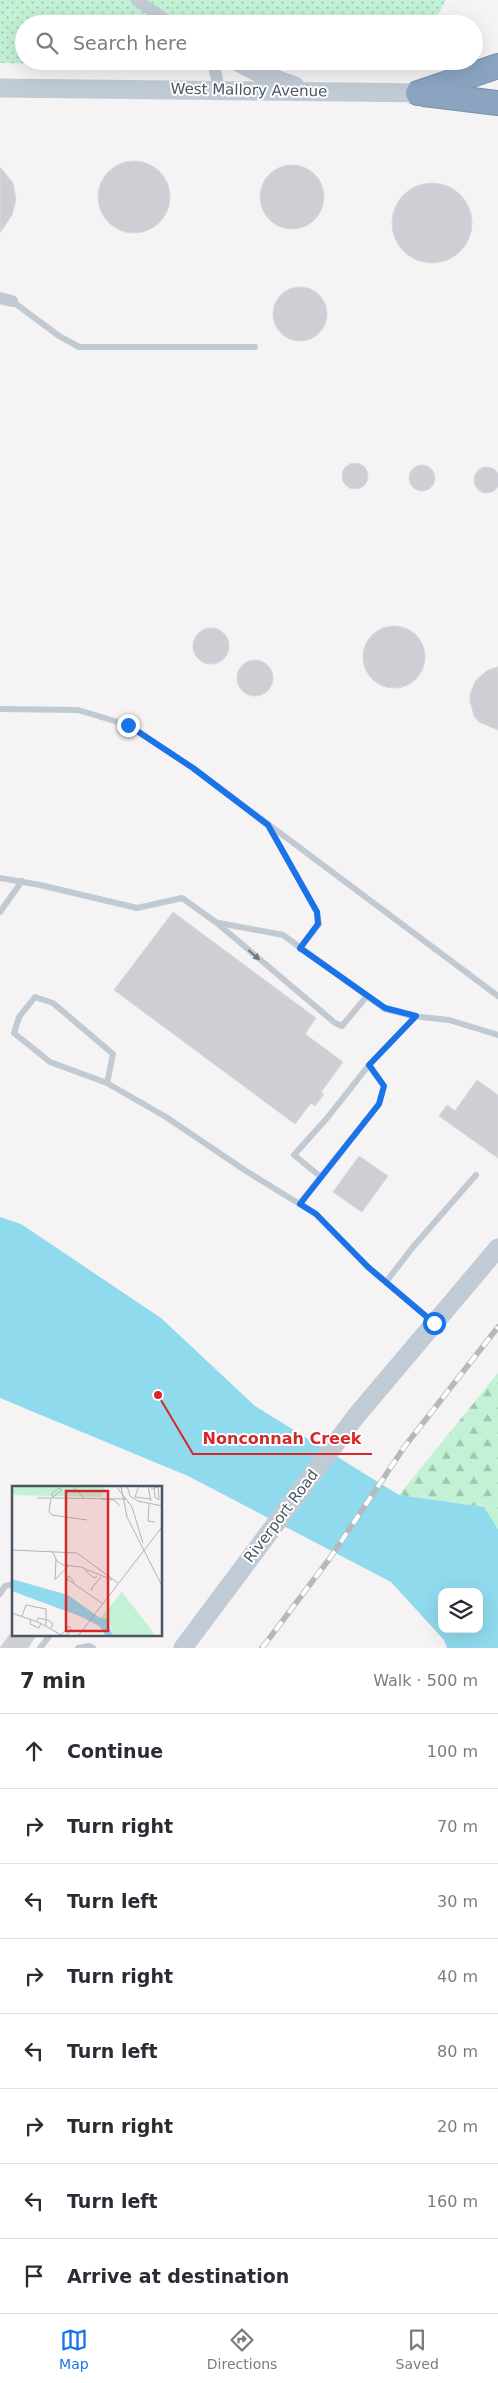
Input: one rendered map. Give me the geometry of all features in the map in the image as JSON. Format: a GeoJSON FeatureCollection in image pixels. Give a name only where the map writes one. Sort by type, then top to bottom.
{"type":"FeatureCollection","features":[{"type":"Feature","properties":{"kind":"highway"},"geometry":{"type":"LineString","coordinates":[[418,93],[498,66]]}},
{"type":"Feature","properties":{"kind":"highway"},"geometry":{"type":"LineString","coordinates":[[418,93],[498,103]]}},
{"type":"Feature","properties":{"kind":"main road"},"geometry":{"type":"LineString","coordinates":[[253,70],[311,91]]}},
{"type":"Feature","properties":{"kind":"main road","name":"West Mallory Avenue"},"geometry":{"type":"LineString","coordinates":[[0,88],[498,93]]}},
{"type":"Feature","properties":{"kind":"main road","name":"Riverport Road"},"geometry":{"type":"LineString","coordinates":[[182,1648],[356,1416],[498,1248]]}},
{"type":"Feature","properties":{"kind":"street"},"geometry":{"type":"LineString","coordinates":[[137,0],[158,15]]}},
{"type":"Feature","properties":{"kind":"street"},"geometry":{"type":"LineString","coordinates":[[215,70],[219,89]]}},
{"type":"Feature","properties":{"kind":"lane"},"geometry":{"type":"LineString","coordinates":[[6,300],[79,347],[255,347]]}},
{"type":"Feature","properties":{"kind":"lane"},"geometry":{"type":"LineString","coordinates":[[0,709],[78,710],[128,725],[193,768],[498,996]]}},
{"type":"Feature","properties":{"kind":"lane"},"geometry":{"type":"LineString","coordinates":[[268,825],[317,912],[318,924],[300,948]]}},
{"type":"Feature","properties":{"kind":"lane"},"geometry":{"type":"LineString","coordinates":[[0,878],[137,908],[182,898],[217,923],[336,1023],[342,1026],[367,996]]}},
{"type":"Feature","properties":{"kind":"lane"},"geometry":{"type":"LineString","coordinates":[[0,912],[22,882]]}},
{"type":"Feature","properties":{"kind":"lane"},"geometry":{"type":"LineString","coordinates":[[217,923],[283,935],[385,1008],[416,1016],[449,1020],[498,1035]]}},
{"type":"Feature","properties":{"kind":"lane"},"geometry":{"type":"LineString","coordinates":[[107,1083],[113,1054],[53,1003],[35,997],[19,1017],[14,1033],[50,1062],[107,1083],[166,1116],[246,1171],[316,1214],[386,1282],[434,1323]]}},
{"type":"Feature","properties":{"kind":"lane"},"geometry":{"type":"LineString","coordinates":[[321,1177],[294,1155],[328,1117],[369,1065],[416,1016]]}},
{"type":"Feature","properties":{"kind":"lane"},"geometry":{"type":"LineString","coordinates":[[300,1204],[379,1104],[384,1086],[369,1065]]}},
{"type":"Feature","properties":{"kind":"lane"},"geometry":{"type":"LineString","coordinates":[[386,1282],[413,1247],[476,1175]]}},
{"type":"Feature","properties":{"kind":"lane"},"geometry":{"type":"LineString","coordinates":[[0,1594],[5,1586],[12,1584]]}},
{"type":"Feature","properties":{"kind":"lane"},"geometry":{"type":"LineString","coordinates":[[40,1648],[49,1636]]}},
{"type":"Feature","properties":{"kind":"lane"},"geometry":{"type":"LineString","coordinates":[[78,1648],[89,1646],[93,1648]]}},
{"type":"Feature","properties":{"kind":"green space"},"geometry":{"type":"Polygon","coordinates":[[[0,0],[446,0],[438,15],[15,15],[15,63],[0,63],[0,0]]]}},
{"type":"Feature","properties":{"kind":"green space"},"geometry":{"type":"Polygon","coordinates":[[[498,1373],[498,1529],[484,1507],[399,1495],[498,1373]]]}},
{"type":"Feature","properties":{"kind":"water"},"geometry":{"type":"Polygon","coordinates":[[[0,1217],[21,1224],[161,1318],[255,1406],[399,1495],[484,1507],[498,1529],[498,1648],[447,1648],[444,1640],[391,1582],[188,1476],[0,1398],[0,1217]]]}},
{"type":"Feature","properties":{"kind":"building"},"geometry":{"type":"Polygon","coordinates":[[[141,161],[160,171],[168,183],[170,197],[168,211],[160,223],[148,231],[127,233],[108,223],[100,211],[98,190],[108,171],[120,163],[141,161]]]}},
{"type":"Feature","properties":{"kind":"building"},"geometry":{"type":"Polygon","coordinates":[[[292,165],[304,167],[315,174],[322,185],[324,197],[322,209],[315,220],[304,227],[292,229],[280,227],[269,220],[262,209],[260,197],[262,185],[269,174],[280,167],[292,165]]]}},
{"type":"Feature","properties":{"kind":"building"},"geometry":{"type":"Polygon","coordinates":[[[0,167],[13,183],[16,199],[12,215],[0,233],[0,167]]]}},
{"type":"Feature","properties":{"kind":"building"},"geometry":{"type":"Polygon","coordinates":[[[432,183],[447,186],[460,195],[469,208],[472,223],[469,238],[460,251],[447,260],[432,263],[417,260],[404,251],[395,238],[392,223],[395,208],[404,195],[417,186],[432,183]]]}},
{"type":"Feature","properties":{"kind":"building"},"geometry":{"type":"Polygon","coordinates":[[[295,287],[305,287],[315,291],[323,299],[327,314],[323,329],[315,337],[305,341],[295,341],[285,337],[277,329],[273,319],[273,309],[277,299],[285,291],[295,287]]]}},
{"type":"Feature","properties":{"kind":"building"},"geometry":{"type":"Polygon","coordinates":[[[355,463],[364,467],[368,476],[364,485],[355,489],[346,485],[342,476],[346,467],[355,463]]]}},
{"type":"Feature","properties":{"kind":"building"},"geometry":{"type":"Polygon","coordinates":[[[422,465],[431,469],[435,478],[431,487],[422,491],[413,487],[409,478],[413,469],[422,465]]]}},
{"type":"Feature","properties":{"kind":"building"},"geometry":{"type":"Polygon","coordinates":[[[487,467],[496,471],[499,475],[499,485],[496,489],[487,493],[478,489],[474,480],[478,471],[487,467]]]}},
{"type":"Feature","properties":{"kind":"building"},"geometry":{"type":"Polygon","coordinates":[[[388,626],[400,626],[416,635],[423,645],[425,657],[423,669],[416,679],[400,688],[388,688],[377,683],[368,674],[363,663],[363,651],[368,640],[377,631],[388,626]]]}},
{"type":"Feature","properties":{"kind":"building"},"geometry":{"type":"Polygon","coordinates":[[[211,628],[218,629],[224,633],[228,639],[228,653],[224,659],[218,663],[211,664],[204,663],[198,659],[194,653],[193,646],[194,639],[198,633],[204,629],[211,628]]]}},
{"type":"Feature","properties":{"kind":"building"},"geometry":{"type":"Polygon","coordinates":[[[255,660],[262,661],[268,665],[272,671],[272,685],[268,691],[262,695],[255,696],[248,695],[242,691],[238,685],[237,678],[238,671],[242,665],[248,661],[255,660]]]}},
{"type":"Feature","properties":{"kind":"building"},"geometry":{"type":"Polygon","coordinates":[[[498,667],[498,730],[479,722],[474,716],[470,694],[476,680],[488,670],[498,667]]]}},
{"type":"Feature","properties":{"kind":"building"},"geometry":{"type":"Polygon","coordinates":[[[173,912],[316,1018],[305,1034],[343,1062],[321,1092],[324,1094],[315,1106],[311,1103],[295,1124],[114,990],[173,912]]]}},
{"type":"Feature","properties":{"kind":"building"},"geometry":{"type":"Polygon","coordinates":[[[477,1080],[498,1095],[498,1158],[439,1116],[447,1105],[455,1111],[477,1080]]]}},
{"type":"Feature","properties":{"kind":"building"},"geometry":{"type":"Polygon","coordinates":[[[359,1156],[388,1176],[362,1212],[333,1192],[359,1156]]]}},
{"type":"Feature","properties":{"kind":"building"},"geometry":{"type":"Polygon","coordinates":[[[10,1634],[12,1636],[36,1636],[28,1648],[0,1648],[10,1634]]]}},
{"type":"Feature","properties":{"kind":"railway"},"geometry":{"type":"LineString","coordinates":[[262,1648],[330,1558],[405,1446],[498,1327]]}},
{"type":"Feature","properties":{"kind":"place","name":"Nonconnah Creek"},"geometry":{"type":"Point","coordinates":[158,1395]}},
{"type":"Feature","properties":{"kind":"route"},"geometry":{"type":"LineString","coordinates":[[128,725],[193,768],[268,825],[317,912],[318,924],[300,948],[385,1008],[416,1016],[369,1065],[384,1086],[379,1104],[300,1204],[316,1214],[368,1267],[434,1323]]}}]}
